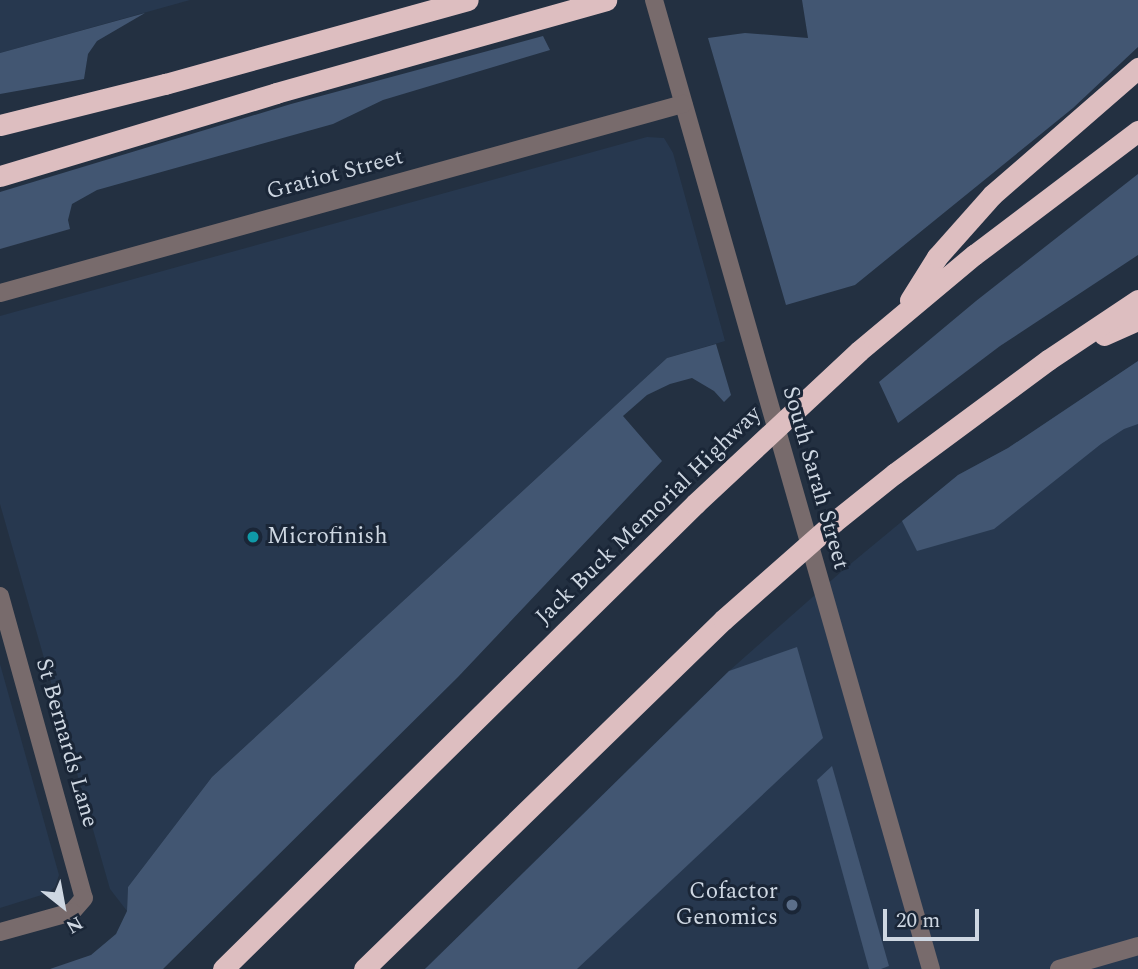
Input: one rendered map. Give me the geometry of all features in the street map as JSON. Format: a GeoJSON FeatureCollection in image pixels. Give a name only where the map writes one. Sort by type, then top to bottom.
{"type":"FeatureCollection","features":[{"type":"Feature","properties":{"kind":"highway"},"geometry":{"type":"LineString","coordinates":[[0,125],[217,70],[468,0]]}},
{"type":"Feature","properties":{"kind":"highway"},"geometry":{"type":"LineString","coordinates":[[0,176],[276,93],[606,0]]}},
{"type":"Feature","properties":{"kind":"highway"},"geometry":{"type":"LineString","coordinates":[[900,316],[937,257],[964,224],[992,195],[1138,68]]}},
{"type":"Feature","properties":{"kind":"highway","name":"Jack Buck Memorial Highway"},"geometry":{"type":"LineString","coordinates":[[223,969],[695,504],[859,351],[1032,210],[1138,131]]}},
{"type":"Feature","properties":{"kind":"highway"},"geometry":{"type":"LineString","coordinates":[[364,969],[723,620],[824,530],[894,474],[1048,360],[1138,300]]}},
{"type":"Feature","properties":{"kind":"highway"},"geometry":{"type":"LineString","coordinates":[[1048,360],[1138,320]]}},
{"type":"Feature","properties":{"kind":"street","name":"South Sarah Street"},"geometry":{"type":"LineString","coordinates":[[654,0],[931,969]]}},
{"type":"Feature","properties":{"kind":"street","name":"Gratiot Street"},"geometry":{"type":"LineString","coordinates":[[0,293],[683,104]]}},
{"type":"Feature","properties":{"kind":"street","name":"St Bernards Lane"},"geometry":{"type":"LineString","coordinates":[[0,596],[6,643],[83,892],[82,904],[72,912],[0,932]]}},
{"type":"Feature","properties":{"kind":"street"},"geometry":{"type":"LineString","coordinates":[[1059,969],[1138,946]]}},
{"type":"Feature","properties":{"kind":"shaded area"},"geometry":{"type":"Polygon","coordinates":[[[0,0],[190,0],[0,53],[0,0]]]}},
{"type":"Feature","properties":{"kind":"shaded area"},"geometry":{"type":"Polygon","coordinates":[[[802,0],[1138,0],[1138,47],[1073,108],[855,285],[786,305],[708,38],[745,33],[808,38],[802,0]]]}},
{"type":"Feature","properties":{"kind":"shaded area"},"geometry":{"type":"Polygon","coordinates":[[[145,13],[97,41],[88,54],[84,79],[0,94],[0,53],[145,13]]]}},
{"type":"Feature","properties":{"kind":"shaded area"},"geometry":{"type":"Polygon","coordinates":[[[543,36],[550,50],[383,100],[333,124],[97,190],[72,204],[68,220],[70,229],[0,249],[0,192],[291,104],[543,36]]]}},
{"type":"Feature","properties":{"kind":"shaded area","name":"Microfinish"},"geometry":{"type":"Polygon","coordinates":[[[647,137],[664,138],[673,153],[725,341],[667,358],[212,777],[128,887],[127,911],[110,889],[0,504],[0,316],[647,137]]]}},
{"type":"Feature","properties":{"kind":"shaded area"},"geometry":{"type":"Polygon","coordinates":[[[1138,174],[1138,255],[1000,346],[898,423],[879,382],[976,301],[1138,174]]]}},
{"type":"Feature","properties":{"kind":"shaded area"},"geometry":{"type":"Polygon","coordinates":[[[716,344],[731,395],[724,402],[714,391],[692,378],[670,384],[647,395],[623,416],[662,461],[458,677],[163,969],[50,969],[91,955],[116,934],[127,911],[128,887],[212,777],[667,358],[716,344]]]}},
{"type":"Feature","properties":{"kind":"shaded area"},"geometry":{"type":"Polygon","coordinates":[[[1138,361],[1138,969],[425,969],[729,671],[842,571],[958,475],[1008,448],[1138,361]]]}},
{"type":"Feature","properties":{"kind":"shaded area"},"geometry":{"type":"Polygon","coordinates":[[[1138,361],[1138,424],[1124,429],[1101,444],[994,529],[917,551],[902,521],[958,475],[1008,448],[1138,361]]]}},
{"type":"Feature","properties":{"kind":"shaded area"},"geometry":{"type":"Polygon","coordinates":[[[797,647],[823,738],[577,969],[425,969],[729,671],[797,647]]]}},
{"type":"Feature","properties":{"kind":"shaded area"},"geometry":{"type":"Polygon","coordinates":[[[0,664],[59,875],[55,887],[48,893],[0,908],[0,664]]]}},
{"type":"Feature","properties":{"kind":"shaded area"},"geometry":{"type":"Polygon","coordinates":[[[832,766],[889,966],[881,969],[869,969],[817,780],[832,766]]]}},
{"type":"Feature","properties":{"kind":"place","name":"Microfinish"},"geometry":{"type":"Point","coordinates":[253,537]}},
{"type":"Feature","properties":{"kind":"place","name":"Cofactor Genomics"},"geometry":{"type":"Point","coordinates":[792,905]}}]}
